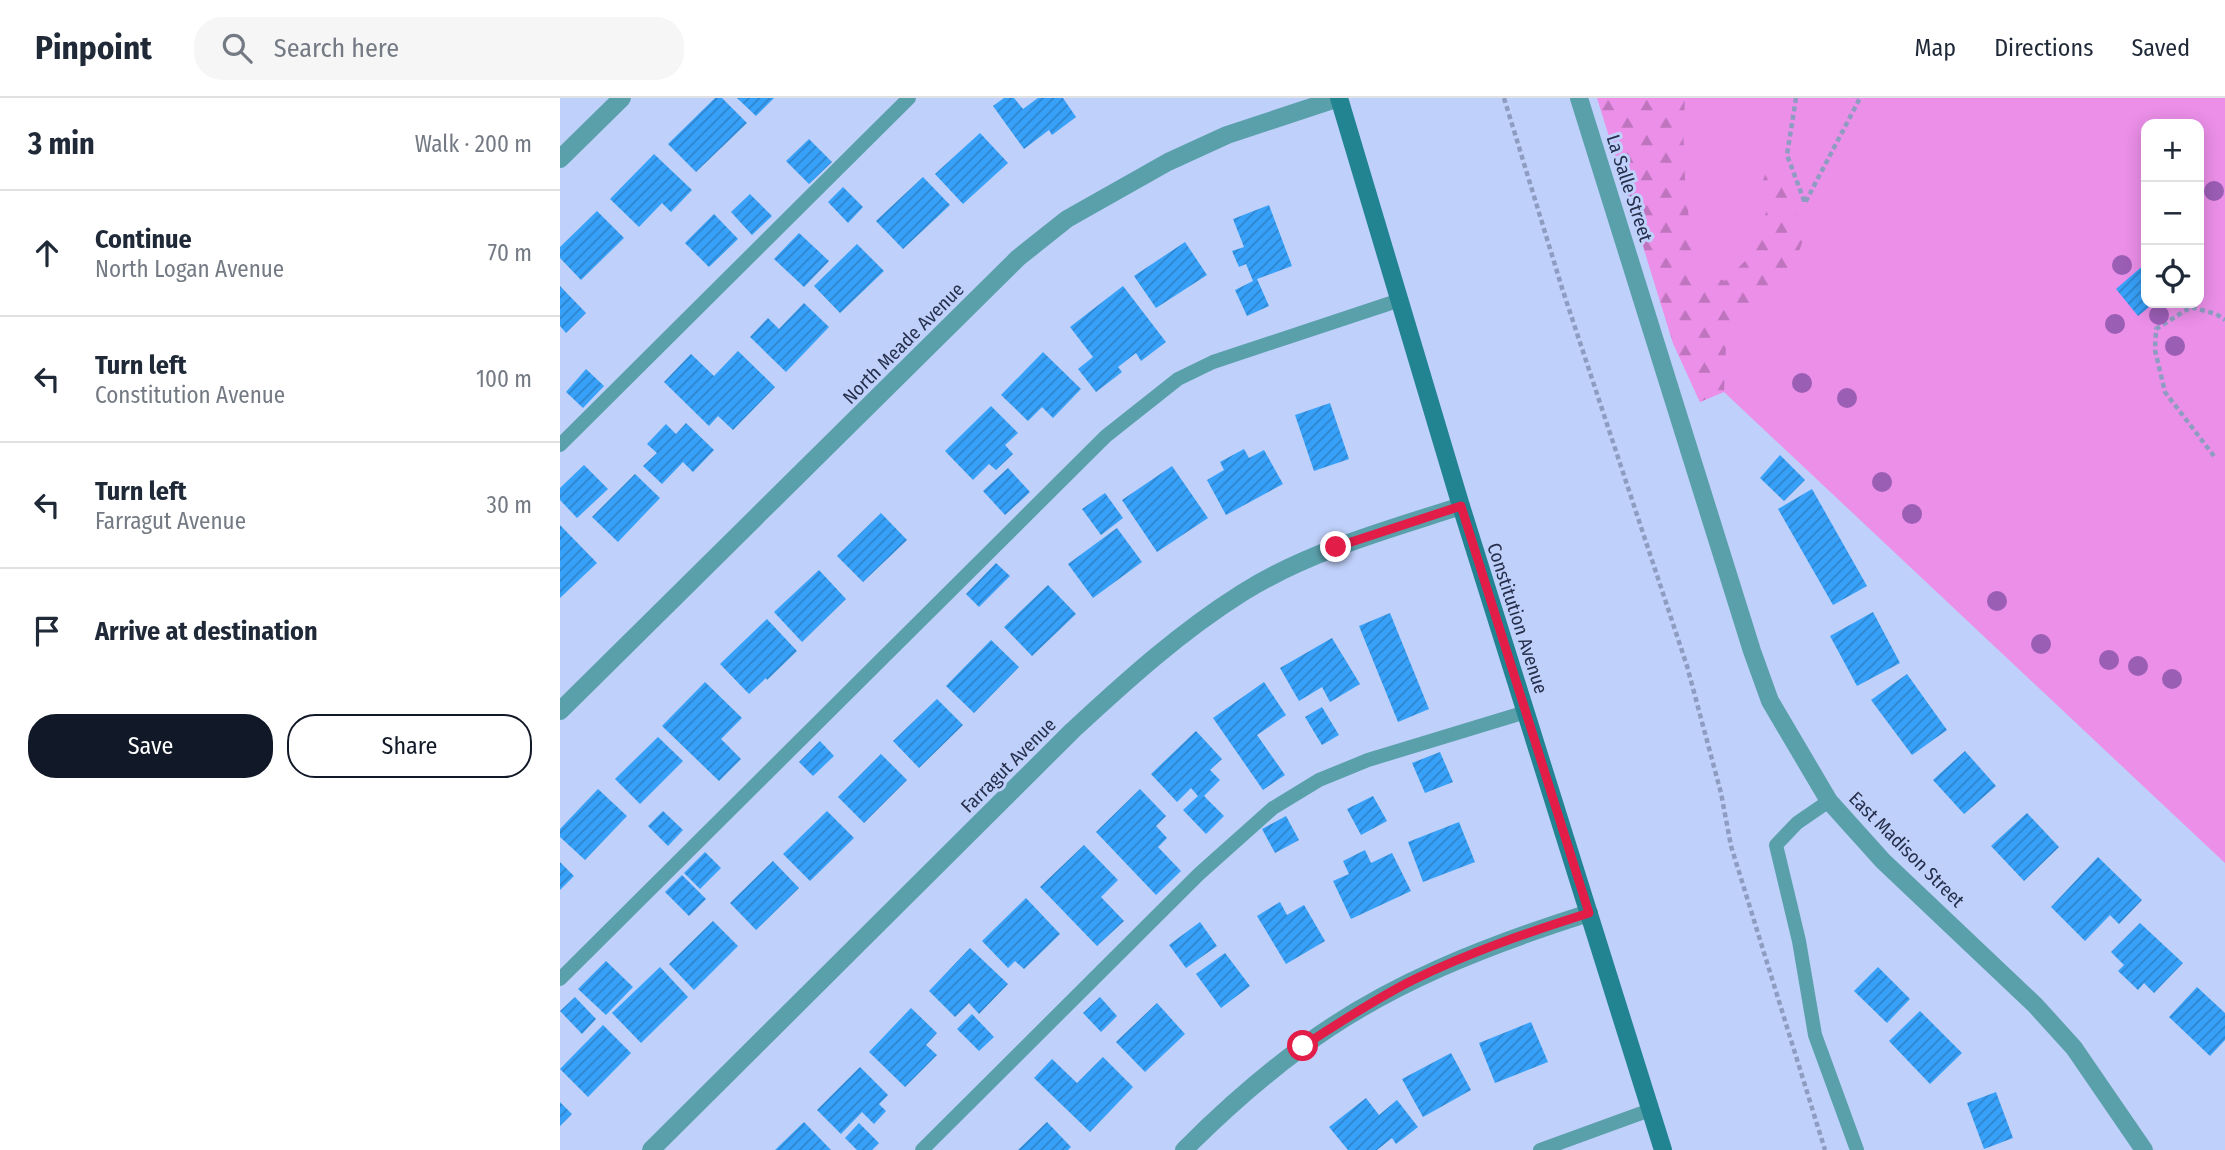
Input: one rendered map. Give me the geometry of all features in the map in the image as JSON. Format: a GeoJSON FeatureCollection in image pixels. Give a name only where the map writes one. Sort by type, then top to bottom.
{"type":"FeatureCollection","features":[{"type":"Feature","properties":{"kind":"main road","name":"Constitution Avenue"},"geometry":{"type":"LineString","coordinates":[[1339,98],[1461,506],[1663,1150]]}},
{"type":"Feature","properties":{"kind":"street"},"geometry":{"type":"LineString","coordinates":[[560,159],[622,98]]}},
{"type":"Feature","properties":{"kind":"street","name":"North Meade Avenue"},"geometry":{"type":"LineString","coordinates":[[560,711],[1018,258],[1058,227],[1168,162],[1227,135],[1339,98]]}},
{"type":"Feature","properties":{"kind":"street","name":"La Salle Street"},"geometry":{"type":"LineString","coordinates":[[1579,98],[1641,291]]}},
{"type":"Feature","properties":{"kind":"street","name":"East Madison Street"},"geometry":{"type":"LineString","coordinates":[[1641,291],[1752,651],[1770,701],[1829,801],[1883,861],[2035,1005],[2074,1048],[2144,1150]]}},
{"type":"Feature","properties":{"kind":"street","name":"Farragut Avenue"},"geometry":{"type":"LineString","coordinates":[[651,1150],[1072,731],[1134,674],[1193,626],[1244,591],[1302,562],[1336,547],[1461,506]]}},
{"type":"Feature","properties":{"kind":"street"},"geometry":{"type":"LineString","coordinates":[[1185,1150],[1256,1083],[1303,1046],[1358,1010],[1414,980],[1520,934],[1589,913]]}},
{"type":"Feature","properties":{"kind":"lane"},"geometry":{"type":"LineString","coordinates":[[560,445],[909,98]]}},
{"type":"Feature","properties":{"kind":"lane"},"geometry":{"type":"LineString","coordinates":[[560,979],[1107,436],[1159,392],[1178,379],[1213,362],[1400,300]]}},
{"type":"Feature","properties":{"kind":"lane"},"geometry":{"type":"LineString","coordinates":[[922,1150],[1199,874],[1273,808],[1319,780],[1368,760],[1526,712]]}},
{"type":"Feature","properties":{"kind":"lane"},"geometry":{"type":"LineString","coordinates":[[1829,801],[1797,823],[1776,845],[1799,942],[1815,1035],[1857,1150]]}},
{"type":"Feature","properties":{"kind":"lane"},"geometry":{"type":"LineString","coordinates":[[1540,1150],[1650,1110]]}},
{"type":"Feature","properties":{"kind":"path"},"geometry":{"type":"LineString","coordinates":[[1504,98],[1579,340],[1687,666],[1721,793],[1731,846],[1825,1150]]}},
{"type":"Feature","properties":{"kind":"path"},"geometry":{"type":"LineString","coordinates":[[1796,98],[1787,155],[1805,203],[1860,98]]}},
{"type":"Feature","properties":{"kind":"path"},"geometry":{"type":"LineString","coordinates":[[2214,456],[2165,392],[2155,350],[2156,329],[2191,307],[2216,314],[2225,320]]}},
{"type":"Feature","properties":{"kind":"green space"},"geometry":{"type":"Polygon","coordinates":[[[1597,98],[2225,98],[2225,863],[1724,392],[1700,402],[1673,343],[1597,98]]]}},
{"type":"Feature","properties":{"kind":"green space"},"geometry":{"type":"Polygon","coordinates":[[[1598,98],[1685,98],[1686,185],[1698,271],[1725,281],[1753,253],[1767,209],[1763,180],[1770,162],[1805,235],[1785,289],[1749,320],[1726,347],[1724,391],[1700,402],[1673,343],[1598,98]]]}},
{"type":"Feature","properties":{"kind":"building"},"geometry":{"type":"Polygon","coordinates":[[[715,98],[722,98],[747,123],[696,172],[668,144],[715,98]]]}},
{"type":"Feature","properties":{"kind":"building"},"geometry":{"type":"Polygon","coordinates":[[[737,98],[774,98],[756,116],[737,98]]]}},
{"type":"Feature","properties":{"kind":"building"},"geometry":{"type":"Polygon","coordinates":[[[1004,98],[1014,98],[1023,109],[1038,98],[1063,98],[1076,117],[1052,135],[1049,130],[1024,149],[993,106],[1004,98]]]}},
{"type":"Feature","properties":{"kind":"building"},"geometry":{"type":"Polygon","coordinates":[[[980,133],[1008,163],[963,204],[935,174],[980,133]]]}},
{"type":"Feature","properties":{"kind":"building"},"geometry":{"type":"Polygon","coordinates":[[[809,139],[832,162],[809,184],[786,161],[809,139]]]}},
{"type":"Feature","properties":{"kind":"building"},"geometry":{"type":"Polygon","coordinates":[[[654,154],[692,190],[671,212],[662,203],[639,227],[610,199],[654,154]]]}},
{"type":"Feature","properties":{"kind":"building"},"geometry":{"type":"Polygon","coordinates":[[[923,177],[950,205],[903,249],[876,221],[923,177]]]}},
{"type":"Feature","properties":{"kind":"building"},"geometry":{"type":"Polygon","coordinates":[[[843,187],[863,207],[848,223],[828,202],[843,187]]]}},
{"type":"Feature","properties":{"kind":"building"},"geometry":{"type":"Polygon","coordinates":[[[750,194],[772,216],[752,235],[731,212],[750,194]]]}},
{"type":"Feature","properties":{"kind":"building"},"geometry":{"type":"Polygon","coordinates":[[[1269,205],[1292,266],[1257,279],[1269,306],[1247,316],[1235,290],[1253,281],[1246,264],[1239,267],[1232,251],[1244,247],[1233,219],[1269,205]]]}},
{"type":"Feature","properties":{"kind":"building"},"geometry":{"type":"Polygon","coordinates":[[[597,211],[624,238],[581,280],[560,258],[560,247],[597,211]]]}},
{"type":"Feature","properties":{"kind":"building"},"geometry":{"type":"Polygon","coordinates":[[[714,214],[738,239],[709,267],[685,243],[714,214]]]}},
{"type":"Feature","properties":{"kind":"building"},"geometry":{"type":"Polygon","coordinates":[[[799,233],[829,261],[804,287],[774,259],[799,233]]]}},
{"type":"Feature","properties":{"kind":"building"},"geometry":{"type":"Polygon","coordinates":[[[1185,242],[1207,275],[1156,308],[1134,276],[1185,242]]]}},
{"type":"Feature","properties":{"kind":"building"},"geometry":{"type":"Polygon","coordinates":[[[857,244],[884,271],[840,313],[814,286],[857,244]]]}},
{"type":"Feature","properties":{"kind":"building"},"geometry":{"type":"Polygon","coordinates":[[[2141,267],[2141,308],[2148,308],[2138,316],[2116,289],[2141,267]]]}},
{"type":"Feature","properties":{"kind":"building"},"geometry":{"type":"Polygon","coordinates":[[[560,286],[586,313],[566,333],[560,326],[560,286]]]}},
{"type":"Feature","properties":{"kind":"building"},"geometry":{"type":"Polygon","coordinates":[[[1123,286],[1166,342],[1141,361],[1136,353],[1118,367],[1122,372],[1096,392],[1078,369],[1093,357],[1070,327],[1123,286]]]}},
{"type":"Feature","properties":{"kind":"building"},"geometry":{"type":"Polygon","coordinates":[[[804,303],[829,327],[786,372],[750,337],[768,318],[779,329],[804,303]]]}},
{"type":"Feature","properties":{"kind":"building"},"geometry":{"type":"Polygon","coordinates":[[[738,351],[775,387],[733,430],[718,416],[709,426],[664,382],[691,354],[714,376],[738,351]]]}},
{"type":"Feature","properties":{"kind":"building"},"geometry":{"type":"Polygon","coordinates":[[[1043,352],[1081,389],[1053,418],[1042,407],[1028,421],[1001,395],[1043,352]]]}},
{"type":"Feature","properties":{"kind":"building"},"geometry":{"type":"Polygon","coordinates":[[[586,369],[604,386],[583,408],[566,392],[586,369]]]}},
{"type":"Feature","properties":{"kind":"building"},"geometry":{"type":"Polygon","coordinates":[[[1330,403],[1349,459],[1314,471],[1295,415],[1330,403]]]}},
{"type":"Feature","properties":{"kind":"building"},"geometry":{"type":"Polygon","coordinates":[[[991,406],[1018,433],[1005,445],[1013,454],[996,470],[989,464],[973,480],[945,451],[991,406]]]}},
{"type":"Feature","properties":{"kind":"building"},"geometry":{"type":"Polygon","coordinates":[[[686,423],[714,450],[693,472],[683,462],[662,484],[643,466],[657,453],[647,444],[666,424],[676,434],[686,423]]]}},
{"type":"Feature","properties":{"kind":"building"},"geometry":{"type":"Polygon","coordinates":[[[1244,449],[1249,458],[1264,450],[1283,484],[1226,515],[1207,480],[1224,470],[1220,462],[1244,449]]]}},
{"type":"Feature","properties":{"kind":"building"},"geometry":{"type":"Polygon","coordinates":[[[1780,455],[1805,480],[1784,501],[1760,478],[1780,455]]]}},
{"type":"Feature","properties":{"kind":"building"},"geometry":{"type":"Polygon","coordinates":[[[584,465],[608,489],[577,518],[560,500],[560,488],[584,465]]]}},
{"type":"Feature","properties":{"kind":"building"},"geometry":{"type":"Polygon","coordinates":[[[1172,466],[1208,518],[1157,552],[1122,500],[1172,466]]]}},
{"type":"Feature","properties":{"kind":"building"},"geometry":{"type":"Polygon","coordinates":[[[1008,468],[1030,492],[1005,515],[983,491],[1008,468]]]}},
{"type":"Feature","properties":{"kind":"building"},"geometry":{"type":"Polygon","coordinates":[[[635,474],[660,498],[618,542],[592,517],[635,474]]]}},
{"type":"Feature","properties":{"kind":"building"},"geometry":{"type":"Polygon","coordinates":[[[1812,489],[1867,586],[1833,605],[1778,509],[1812,489]]]}},
{"type":"Feature","properties":{"kind":"building"},"geometry":{"type":"Polygon","coordinates":[[[1105,493],[1123,518],[1101,535],[1082,509],[1105,493]]]}},
{"type":"Feature","properties":{"kind":"building"},"geometry":{"type":"Polygon","coordinates":[[[881,513],[907,540],[863,582],[837,556],[881,513]]]}},
{"type":"Feature","properties":{"kind":"building"},"geometry":{"type":"Polygon","coordinates":[[[560,525],[597,563],[560,598],[560,525]]]}},
{"type":"Feature","properties":{"kind":"building"},"geometry":{"type":"Polygon","coordinates":[[[1117,528],[1142,562],[1093,598],[1068,564],[1117,528]]]}},
{"type":"Feature","properties":{"kind":"building"},"geometry":{"type":"Polygon","coordinates":[[[996,563],[1010,576],[979,607],[966,594],[996,563]]]}},
{"type":"Feature","properties":{"kind":"building"},"geometry":{"type":"Polygon","coordinates":[[[819,570],[846,599],[802,642],[774,612],[819,570]]]}},
{"type":"Feature","properties":{"kind":"building"},"geometry":{"type":"Polygon","coordinates":[[[1048,585],[1076,614],[1032,656],[1004,627],[1048,585]]]}},
{"type":"Feature","properties":{"kind":"building"},"geometry":{"type":"Polygon","coordinates":[[[1873,612],[1900,663],[1857,686],[1830,636],[1873,612]]]}},
{"type":"Feature","properties":{"kind":"building"},"geometry":{"type":"Polygon","coordinates":[[[1390,613],[1429,709],[1398,722],[1359,626],[1390,613]]]}},
{"type":"Feature","properties":{"kind":"building"},"geometry":{"type":"Polygon","coordinates":[[[767,619],[797,651],[749,694],[720,664],[767,619]]]}},
{"type":"Feature","properties":{"kind":"building"},"geometry":{"type":"Polygon","coordinates":[[[1332,638],[1360,684],[1330,702],[1322,687],[1299,701],[1280,668],[1332,638]]]}},
{"type":"Feature","properties":{"kind":"building"},"geometry":{"type":"Polygon","coordinates":[[[991,640],[1019,667],[974,713],[946,686],[991,640]]]}},
{"type":"Feature","properties":{"kind":"building"},"geometry":{"type":"Polygon","coordinates":[[[1907,674],[1947,730],[1912,755],[1871,700],[1907,674]]]}},
{"type":"Feature","properties":{"kind":"building"},"geometry":{"type":"Polygon","coordinates":[[[705,682],[742,718],[721,739],[741,759],[719,781],[662,726],[705,682]]]}},
{"type":"Feature","properties":{"kind":"building"},"geometry":{"type":"Polygon","coordinates":[[[1264,682],[1286,715],[1257,735],[1285,775],[1263,790],[1213,718],[1264,682]]]}},
{"type":"Feature","properties":{"kind":"building"},"geometry":{"type":"Polygon","coordinates":[[[937,699],[963,725],[919,768],[893,741],[937,699]]]}},
{"type":"Feature","properties":{"kind":"building"},"geometry":{"type":"Polygon","coordinates":[[[1322,707],[1339,735],[1322,745],[1305,717],[1322,707]]]}},
{"type":"Feature","properties":{"kind":"building"},"geometry":{"type":"Polygon","coordinates":[[[1196,731],[1222,759],[1210,770],[1220,780],[1204,796],[1224,816],[1206,834],[1183,810],[1198,796],[1191,788],[1177,802],[1151,774],[1196,731]]]}},
{"type":"Feature","properties":{"kind":"building"},"geometry":{"type":"Polygon","coordinates":[[[658,737],[683,761],[640,804],[615,779],[658,737]]]}},
{"type":"Feature","properties":{"kind":"building"},"geometry":{"type":"Polygon","coordinates":[[[820,741],[834,756],[813,776],[799,762],[820,741]]]}},
{"type":"Feature","properties":{"kind":"building"},"geometry":{"type":"Polygon","coordinates":[[[1965,751],[1996,786],[1964,814],[1933,780],[1965,751]]]}},
{"type":"Feature","properties":{"kind":"building"},"geometry":{"type":"Polygon","coordinates":[[[1440,752],[1453,782],[1425,793],[1412,763],[1440,752]]]}},
{"type":"Feature","properties":{"kind":"building"},"geometry":{"type":"Polygon","coordinates":[[[881,754],[907,780],[864,823],[838,797],[881,754]]]}},
{"type":"Feature","properties":{"kind":"building"},"geometry":{"type":"Polygon","coordinates":[[[598,789],[627,816],[585,860],[560,837],[560,829],[598,789]]]}},
{"type":"Feature","properties":{"kind":"building"},"geometry":{"type":"Polygon","coordinates":[[[1140,789],[1166,816],[1156,826],[1167,838],[1158,847],[1181,871],[1156,895],[1096,832],[1140,789]]]}},
{"type":"Feature","properties":{"kind":"building"},"geometry":{"type":"Polygon","coordinates":[[[1373,796],[1387,821],[1361,835],[1347,809],[1373,796]]]}},
{"type":"Feature","properties":{"kind":"building"},"geometry":{"type":"Polygon","coordinates":[[[663,811],[683,830],[668,846],[648,826],[663,811]]]}},
{"type":"Feature","properties":{"kind":"building"},"geometry":{"type":"Polygon","coordinates":[[[827,811],[854,838],[810,881],[783,854],[827,811]]]}},
{"type":"Feature","properties":{"kind":"building"},"geometry":{"type":"Polygon","coordinates":[[[2027,813],[2059,847],[2024,881],[1991,846],[2027,813]]]}},
{"type":"Feature","properties":{"kind":"building"},"geometry":{"type":"Polygon","coordinates":[[[1286,816],[1299,840],[1275,853],[1262,829],[1286,816]]]}},
{"type":"Feature","properties":{"kind":"building"},"geometry":{"type":"Polygon","coordinates":[[[1459,822],[1475,862],[1423,882],[1408,842],[1459,822]]]}},
{"type":"Feature","properties":{"kind":"building"},"geometry":{"type":"Polygon","coordinates":[[[1084,845],[1118,880],[1101,897],[1124,921],[1097,946],[1040,887],[1084,845]]]}},
{"type":"Feature","properties":{"kind":"building"},"geometry":{"type":"Polygon","coordinates":[[[1365,850],[1371,863],[1392,853],[1411,891],[1351,919],[1333,881],[1349,874],[1343,861],[1365,850]]]}},
{"type":"Feature","properties":{"kind":"building"},"geometry":{"type":"Polygon","coordinates":[[[705,852],[721,868],[700,889],[684,873],[705,852]]]}},
{"type":"Feature","properties":{"kind":"building"},"geometry":{"type":"Polygon","coordinates":[[[2098,857],[2142,900],[2119,924],[2110,915],[2085,941],[2051,907],[2098,857]]]}},
{"type":"Feature","properties":{"kind":"building"},"geometry":{"type":"Polygon","coordinates":[[[773,861],[799,888],[756,930],[730,903],[773,861]]]}},
{"type":"Feature","properties":{"kind":"building"},"geometry":{"type":"Polygon","coordinates":[[[560,862],[574,876],[560,890],[560,862]]]}},
{"type":"Feature","properties":{"kind":"building"},"geometry":{"type":"Polygon","coordinates":[[[682,875],[706,899],[689,916],[665,892],[682,875]]]}},
{"type":"Feature","properties":{"kind":"building"},"geometry":{"type":"Polygon","coordinates":[[[1026,898],[1060,934],[1024,969],[1015,961],[1008,968],[982,941],[1026,898]]]}},
{"type":"Feature","properties":{"kind":"building"},"geometry":{"type":"Polygon","coordinates":[[[1280,902],[1287,915],[1304,905],[1325,941],[1286,964],[1257,916],[1280,902]]]}},
{"type":"Feature","properties":{"kind":"building"},"geometry":{"type":"Polygon","coordinates":[[[713,921],[738,946],[694,990],[669,964],[713,921]]]}},
{"type":"Feature","properties":{"kind":"building"},"geometry":{"type":"Polygon","coordinates":[[[1200,922],[1217,946],[1186,968],[1169,945],[1200,922]]]}},
{"type":"Feature","properties":{"kind":"building"},"geometry":{"type":"Polygon","coordinates":[[[2140,923],[2183,963],[2154,993],[2144,983],[2138,990],[2118,971],[2124,965],[2111,952],[2140,923]]]}},
{"type":"Feature","properties":{"kind":"building"},"geometry":{"type":"Polygon","coordinates":[[[970,948],[1008,984],[979,1014],[969,1003],[955,1017],[929,991],[970,948]]]}},
{"type":"Feature","properties":{"kind":"building"},"geometry":{"type":"Polygon","coordinates":[[[1225,953],[1250,986],[1221,1008],[1196,974],[1225,953]]]}},
{"type":"Feature","properties":{"kind":"building"},"geometry":{"type":"Polygon","coordinates":[[[606,961],[633,987],[606,1015],[578,989],[606,961]]]}},
{"type":"Feature","properties":{"kind":"building"},"geometry":{"type":"Polygon","coordinates":[[[660,967],[688,997],[641,1043],[612,1013],[660,967]]]}},
{"type":"Feature","properties":{"kind":"building"},"geometry":{"type":"Polygon","coordinates":[[[1878,967],[1910,999],[1887,1023],[1854,991],[1878,967]]]}},
{"type":"Feature","properties":{"kind":"building"},"geometry":{"type":"Polygon","coordinates":[[[2197,987],[2225,1013],[2225,1040],[2210,1056],[2169,1017],[2197,987]]]}},
{"type":"Feature","properties":{"kind":"building"},"geometry":{"type":"Polygon","coordinates":[[[575,997],[596,1019],[582,1034],[560,1011],[575,997]]]}},
{"type":"Feature","properties":{"kind":"building"},"geometry":{"type":"Polygon","coordinates":[[[1100,997],[1117,1016],[1101,1032],[1083,1013],[1100,997]]]}},
{"type":"Feature","properties":{"kind":"building"},"geometry":{"type":"Polygon","coordinates":[[[1157,1003],[1185,1034],[1145,1072],[1116,1042],[1157,1003]]]}},
{"type":"Feature","properties":{"kind":"building"},"geometry":{"type":"Polygon","coordinates":[[[911,1008],[937,1033],[926,1045],[937,1055],[905,1087],[869,1052],[911,1008]]]}},
{"type":"Feature","properties":{"kind":"building"},"geometry":{"type":"Polygon","coordinates":[[[1920,1011],[1962,1053],[1930,1084],[1889,1041],[1920,1011]]]}},
{"type":"Feature","properties":{"kind":"building"},"geometry":{"type":"Polygon","coordinates":[[[972,1014],[994,1037],[979,1051],[957,1029],[972,1014]]]}},
{"type":"Feature","properties":{"kind":"building"},"geometry":{"type":"Polygon","coordinates":[[[1531,1022],[1548,1062],[1495,1083],[1479,1043],[1531,1022]]]}},
{"type":"Feature","properties":{"kind":"building"},"geometry":{"type":"Polygon","coordinates":[[[603,1025],[631,1053],[588,1097],[560,1069],[603,1025]]]}},
{"type":"Feature","properties":{"kind":"building"},"geometry":{"type":"Polygon","coordinates":[[[1451,1053],[1471,1090],[1423,1117],[1402,1079],[1451,1053]]]}},
{"type":"Feature","properties":{"kind":"building"},"geometry":{"type":"Polygon","coordinates":[[[1103,1057],[1133,1087],[1090,1132],[1034,1078],[1052,1059],[1077,1083],[1103,1057]]]}},
{"type":"Feature","properties":{"kind":"building"},"geometry":{"type":"Polygon","coordinates":[[[860,1067],[888,1095],[879,1104],[886,1111],[874,1124],[862,1112],[841,1134],[817,1110],[860,1067]]]}},
{"type":"Feature","properties":{"kind":"building"},"geometry":{"type":"Polygon","coordinates":[[[1996,1092],[2013,1138],[1984,1149],[1967,1103],[1996,1092]]]}},
{"type":"Feature","properties":{"kind":"building"},"geometry":{"type":"Polygon","coordinates":[[[1366,1098],[1379,1115],[1397,1100],[1418,1127],[1396,1144],[1392,1138],[1377,1150],[1348,1150],[1329,1127],[1366,1098]]]}},
{"type":"Feature","properties":{"kind":"building"},"geometry":{"type":"Polygon","coordinates":[[[560,1102],[572,1114],[560,1126],[560,1102]]]}},
{"type":"Feature","properties":{"kind":"building"},"geometry":{"type":"Polygon","coordinates":[[[804,1122],[831,1150],[775,1150],[804,1122]]]}},
{"type":"Feature","properties":{"kind":"building"},"geometry":{"type":"Polygon","coordinates":[[[1047,1122],[1071,1147],[1068,1150],[1018,1150],[1047,1122]]]}},
{"type":"Feature","properties":{"kind":"building"},"geometry":{"type":"Polygon","coordinates":[[[859,1123],[879,1143],[872,1150],[857,1150],[845,1138],[859,1123]]]}},
{"type":"Feature","properties":{"kind":"route"},"geometry":{"type":"LineString","coordinates":[[1303,1046],[1358,1010],[1414,980],[1520,934],[1589,913],[1461,506],[1336,547]]}}]}
